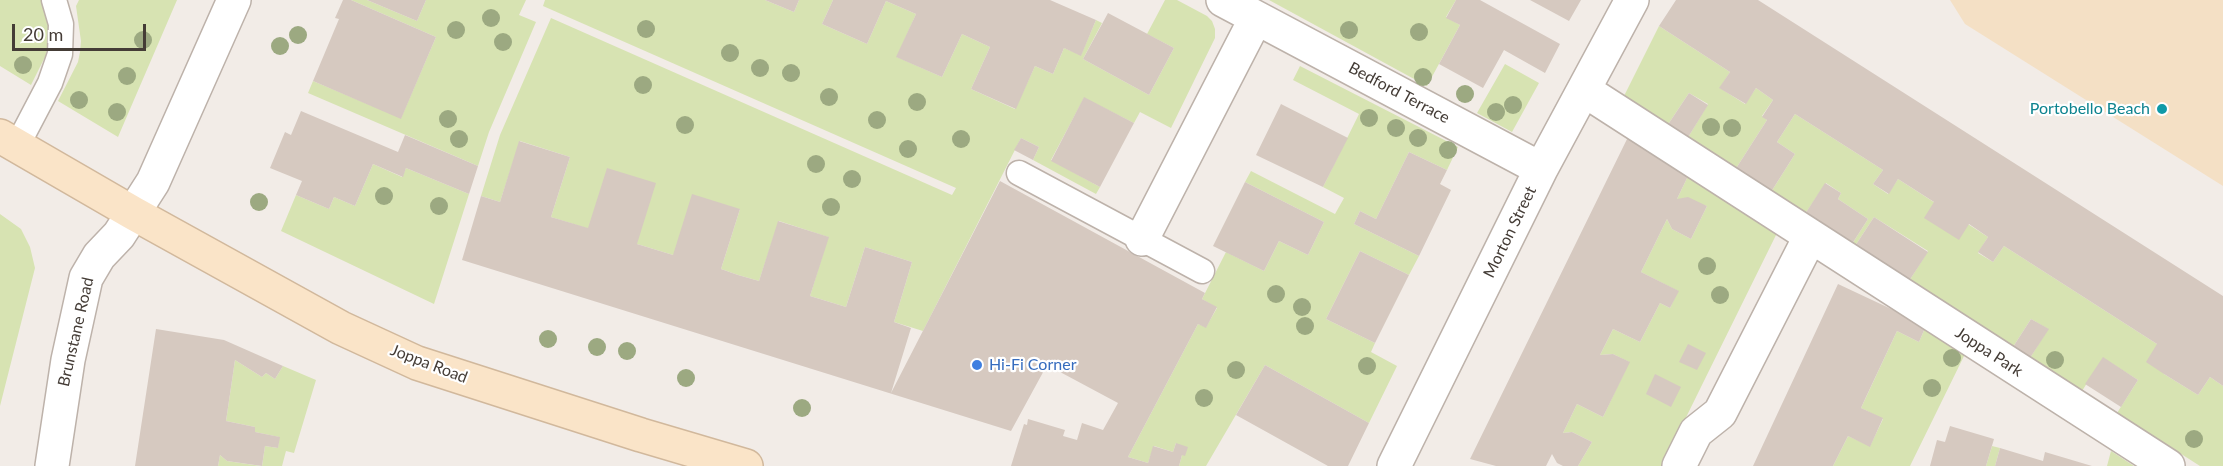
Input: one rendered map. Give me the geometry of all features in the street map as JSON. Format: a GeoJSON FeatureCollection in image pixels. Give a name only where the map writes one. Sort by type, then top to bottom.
{"type":"FeatureCollection","features":[{"type":"Feature","properties":{"kind":"main road","name":"Joppa Road"},"geometry":{"type":"LineString","coordinates":[[9,141],[133,213],[341,328],[417,363],[746,466]]}},
{"type":"Feature","properties":{"kind":"street","name":"Brunstane Road"},"geometry":{"type":"LineString","coordinates":[[52,466],[68,360],[86,278],[95,261],[119,235],[153,182],[234,0]]}},
{"type":"Feature","properties":{"kind":"street","name":"Bedford Terrace"},"geometry":{"type":"LineString","coordinates":[[1223,0],[1542,169]]}},
{"type":"Feature","properties":{"kind":"street","name":"Morton Street"},"geometry":{"type":"LineString","coordinates":[[1394,466],[1542,169],[1632,0]]}},
{"type":"Feature","properties":{"kind":"street"},"geometry":{"type":"LineString","coordinates":[[1142,239],[1256,18]]}},
{"type":"Feature","properties":{"kind":"street","name":"Joppa Park"},"geometry":{"type":"LineString","coordinates":[[1584,90],[2168,466]]}},
{"type":"Feature","properties":{"kind":"street"},"geometry":{"type":"LineString","coordinates":[[1679,466],[1696,432],[1720,413],[1810,237]]}},
{"type":"Feature","properties":{"kind":"lane"},"geometry":{"type":"LineString","coordinates":[[9,141],[50,83],[60,54],[61,24],[54,0]]}},
{"type":"Feature","properties":{"kind":"lane"},"geometry":{"type":"LineString","coordinates":[[1019,172],[1202,271]]}},
{"type":"Feature","properties":{"kind":"green space"},"geometry":{"type":"Polygon","coordinates":[[[0,0],[42,0],[49,30],[48,46],[31,85],[0,66],[0,0]]]}},
{"type":"Feature","properties":{"kind":"green space"},"geometry":{"type":"Polygon","coordinates":[[[79,0],[177,0],[118,137],[58,101],[78,62],[81,41],[76,6],[79,0]]]}},
{"type":"Feature","properties":{"kind":"green space"},"geometry":{"type":"Polygon","coordinates":[[[351,0],[367,0],[417,21],[426,0],[526,0],[519,15],[536,22],[489,132],[478,166],[308,93],[313,81],[401,118],[436,37],[351,0]]]}},
{"type":"Feature","properties":{"kind":"green space"},"geometry":{"type":"Polygon","coordinates":[[[545,0],[765,0],[794,12],[799,0],[833,0],[822,24],[867,44],[886,1],[916,14],[897,57],[942,77],[962,34],[990,47],[971,89],[1015,109],[1035,66],[1053,74],[1064,48],[1081,55],[1096,20],[1102,23],[1083,59],[1149,95],[1174,48],[1147,34],[1165,0],[1177,0],[1207,16],[1215,29],[1215,38],[1171,128],[1140,112],[1134,123],[1084,98],[1051,160],[1100,187],[1096,194],[1033,160],[1039,147],[1021,138],[923,331],[894,322],[912,262],[865,247],[846,307],[810,296],[828,237],[779,221],[759,281],[721,269],[740,209],[673,255],[637,244],[551,217],[570,157],[520,141],[500,202],[481,196],[500,135],[551,18],[952,195],[956,188],[543,6],[545,0]]]}},
{"type":"Feature","properties":{"kind":"green space"},"geometry":{"type":"Polygon","coordinates":[[[1269,0],[1456,0],[1446,17],[1460,25],[1427,86],[1269,0]]]}},
{"type":"Feature","properties":{"kind":"green space"},"geometry":{"type":"Polygon","coordinates":[[[1659,26],[1730,72],[1720,88],[1745,104],[1756,88],[1773,100],[1762,116],[1767,120],[1735,170],[1687,139],[1708,104],[1689,93],[1667,126],[1623,98],[1659,26]]]}},
{"type":"Feature","properties":{"kind":"green space"},"geometry":{"type":"Polygon","coordinates":[[[1505,64],[1539,83],[1512,132],[1477,113],[1505,64]]]}},
{"type":"Feature","properties":{"kind":"green space"},"geometry":{"type":"Polygon","coordinates":[[[1300,66],[1458,147],[1447,170],[1409,152],[1376,219],[1360,211],[1354,224],[1419,256],[1409,275],[1360,251],[1326,319],[1375,343],[1371,352],[1397,366],[1369,423],[1265,365],[1206,466],[1179,466],[1182,455],[1176,443],[1173,452],[1154,446],[1148,463],[1128,457],[1198,324],[1206,327],[1217,308],[1202,299],[1226,252],[1264,271],[1279,241],[1308,255],[1324,222],[1245,182],[1251,171],[1335,214],[1344,198],[1323,187],[1359,114],[1293,80],[1300,66]]]}},
{"type":"Feature","properties":{"kind":"green space"},"geometry":{"type":"Polygon","coordinates":[[[1795,114],[1883,170],[1873,184],[1888,194],[1898,179],[1988,237],[1978,253],[1993,262],[2004,246],[2157,344],[2164,374],[2198,395],[2210,377],[2223,386],[2223,466],[2200,466],[2117,413],[2138,380],[2103,358],[2082,391],[2030,358],[2048,329],[2031,319],[2013,347],[1909,281],[1928,251],[1874,217],[1855,246],[1852,244],[1868,219],[1838,199],[1841,193],[1826,183],[1805,214],[1771,192],[1795,154],[1777,142],[1795,114]]]}},
{"type":"Feature","properties":{"kind":"green space"},"geometry":{"type":"Polygon","coordinates":[[[373,164],[402,177],[406,168],[469,194],[434,304],[281,231],[296,195],[329,209],[334,197],[355,206],[373,164]]]}},
{"type":"Feature","properties":{"kind":"green space"},"geometry":{"type":"Polygon","coordinates":[[[1689,174],[1778,231],[1662,466],[1578,466],[1592,442],[1572,432],[1563,433],[1577,404],[1603,417],[1629,362],[1613,354],[1600,355],[1613,329],[1640,342],[1660,303],[1670,308],[1678,291],[1641,272],[1667,219],[1672,229],[1691,239],[1707,206],[1677,199],[1689,174]]]}},
{"type":"Feature","properties":{"kind":"green space"},"geometry":{"type":"Polygon","coordinates":[[[0,214],[21,229],[30,247],[35,268],[0,406],[0,214]]]}},
{"type":"Feature","properties":{"kind":"green space"},"geometry":{"type":"Polygon","coordinates":[[[1925,328],[1965,354],[1910,466],[1833,466],[1848,436],[1870,446],[1883,419],[1861,408],[1897,331],[1919,342],[1925,328]]]}},
{"type":"Feature","properties":{"kind":"green space"},"geometry":{"type":"Polygon","coordinates":[[[235,360],[262,377],[266,373],[275,379],[283,366],[316,380],[294,453],[286,451],[282,466],[262,466],[265,446],[278,448],[279,437],[255,432],[255,427],[226,421],[235,360]]]}},
{"type":"Feature","properties":{"kind":"green space"},"geometry":{"type":"Polygon","coordinates":[[[1992,446],[2000,448],[1995,466],[1986,466],[1992,446]]]}},
{"type":"Feature","properties":{"kind":"green space"},"geometry":{"type":"Polygon","coordinates":[[[2111,451],[2134,466],[2107,466],[2111,451]]]}},
{"type":"Feature","properties":{"kind":"green space"},"geometry":{"type":"Polygon","coordinates":[[[220,455],[227,461],[261,466],[218,466],[220,455]]]}},
{"type":"Feature","properties":{"kind":"sand","name":"Portobello Beach"},"geometry":{"type":"Polygon","coordinates":[[[1950,0],[2223,0],[2223,186],[1965,24],[1950,0]]]}},
{"type":"Feature","properties":{"kind":"building"},"geometry":{"type":"Polygon","coordinates":[[[343,0],[351,0],[436,37],[401,119],[313,81],[339,19],[335,18],[343,0]]]}},
{"type":"Feature","properties":{"kind":"building"},"geometry":{"type":"Polygon","coordinates":[[[367,0],[426,0],[417,21],[367,0]]]}},
{"type":"Feature","properties":{"kind":"building"},"geometry":{"type":"Polygon","coordinates":[[[765,0],[799,0],[794,12],[765,0]]]}},
{"type":"Feature","properties":{"kind":"building"},"geometry":{"type":"Polygon","coordinates":[[[833,0],[1050,0],[1096,20],[1081,56],[1064,48],[1053,74],[1035,66],[1016,109],[971,89],[990,47],[962,34],[942,77],[896,57],[916,14],[886,1],[867,44],[822,24],[833,0]]]}},
{"type":"Feature","properties":{"kind":"building"},"geometry":{"type":"Polygon","coordinates":[[[1456,0],[1480,0],[1560,44],[1545,73],[1504,50],[1483,88],[1439,64],[1460,25],[1446,18],[1456,0]]]}},
{"type":"Feature","properties":{"kind":"building"},"geometry":{"type":"Polygon","coordinates":[[[1530,0],[1581,0],[1569,21],[1530,0]]]}},
{"type":"Feature","properties":{"kind":"building"},"geometry":{"type":"Polygon","coordinates":[[[1676,0],[1758,0],[2223,296],[2223,386],[2210,377],[2198,395],[2164,374],[2146,362],[2157,344],[2004,246],[1993,262],[1978,252],[1988,237],[1969,224],[1959,240],[1924,218],[1934,202],[1898,179],[1889,194],[1873,184],[1883,170],[1795,114],[1777,142],[1795,154],[1771,192],[1735,170],[1767,120],[1762,117],[1773,100],[1756,88],[1746,104],[1719,88],[1730,72],[1659,26],[1676,0]]]}},
{"type":"Feature","properties":{"kind":"building"},"geometry":{"type":"Polygon","coordinates":[[[1108,13],[1174,48],[1149,95],[1083,59],[1108,13]]]}},
{"type":"Feature","properties":{"kind":"building"},"geometry":{"type":"Polygon","coordinates":[[[1689,93],[1708,105],[1687,139],[1667,126],[1689,93]]]}},
{"type":"Feature","properties":{"kind":"building"},"geometry":{"type":"Polygon","coordinates":[[[1084,97],[1134,123],[1100,187],[1051,161],[1084,97]]]}},
{"type":"Feature","properties":{"kind":"building"},"geometry":{"type":"Polygon","coordinates":[[[1281,104],[1348,138],[1323,187],[1256,155],[1281,104]]]}},
{"type":"Feature","properties":{"kind":"building"},"geometry":{"type":"Polygon","coordinates":[[[301,111],[398,152],[405,135],[478,166],[469,194],[406,168],[403,177],[373,164],[355,206],[334,197],[329,209],[296,195],[302,181],[270,168],[285,132],[291,135],[301,111]]]}},
{"type":"Feature","properties":{"kind":"building"},"geometry":{"type":"Polygon","coordinates":[[[1629,135],[1689,174],[1677,199],[1688,197],[1707,206],[1691,239],[1672,229],[1667,219],[1641,272],[1679,291],[1670,308],[1660,303],[1640,342],[1613,329],[1600,355],[1613,354],[1630,362],[1603,417],[1577,404],[1563,433],[1572,432],[1592,442],[1578,466],[1563,466],[1557,463],[1552,454],[1546,466],[1496,466],[1470,459],[1629,135]]]}},
{"type":"Feature","properties":{"kind":"building"},"geometry":{"type":"Polygon","coordinates":[[[1021,138],[1039,147],[1033,160],[1014,150],[1021,138]]]}},
{"type":"Feature","properties":{"kind":"building"},"geometry":{"type":"Polygon","coordinates":[[[519,141],[570,157],[551,217],[588,228],[607,168],[656,183],[637,244],[673,255],[692,194],[740,209],[721,269],[738,275],[759,281],[778,221],[829,237],[810,296],[846,307],[865,247],[912,262],[894,322],[911,328],[891,393],[1000,181],[1205,293],[1202,299],[1217,307],[1206,328],[1198,324],[1128,457],[1148,463],[1153,446],[1173,452],[1176,443],[1188,447],[1185,456],[1182,455],[1179,466],[1011,466],[1024,424],[1027,425],[1028,419],[1065,430],[1063,436],[1077,440],[1082,423],[1103,430],[1118,403],[1047,365],[1011,431],[462,260],[481,196],[500,202],[519,141]]]}},
{"type":"Feature","properties":{"kind":"building"},"geometry":{"type":"Polygon","coordinates":[[[1409,152],[1447,170],[1440,184],[1451,190],[1419,256],[1354,224],[1360,211],[1376,219],[1409,152]]]}},
{"type":"Feature","properties":{"kind":"building"},"geometry":{"type":"Polygon","coordinates":[[[1245,182],[1324,222],[1308,255],[1279,241],[1264,271],[1213,246],[1245,182]]]}},
{"type":"Feature","properties":{"kind":"building"},"geometry":{"type":"Polygon","coordinates":[[[1825,183],[1841,193],[1838,199],[1868,219],[1852,244],[1805,214],[1825,183]]]}},
{"type":"Feature","properties":{"kind":"building"},"geometry":{"type":"Polygon","coordinates":[[[1874,217],[1928,252],[1909,281],[1855,246],[1874,217]]]}},
{"type":"Feature","properties":{"kind":"building"},"geometry":{"type":"Polygon","coordinates":[[[1360,251],[1409,275],[1375,343],[1326,319],[1360,251]]]}},
{"type":"Feature","properties":{"kind":"building"},"geometry":{"type":"Polygon","coordinates":[[[1838,284],[1904,315],[1925,328],[1919,342],[1897,331],[1866,397],[1861,408],[1883,418],[1870,447],[1848,436],[1833,466],[1753,466],[1838,284]]]}},
{"type":"Feature","properties":{"kind":"building"},"geometry":{"type":"Polygon","coordinates":[[[2031,319],[2049,329],[2030,358],[2013,347],[2031,319]]]}},
{"type":"Feature","properties":{"kind":"building"},"geometry":{"type":"Polygon","coordinates":[[[156,329],[224,340],[283,366],[275,379],[266,373],[262,377],[235,360],[226,421],[255,427],[255,432],[280,437],[278,448],[265,446],[262,466],[227,461],[220,455],[218,466],[135,466],[156,329]]]}},
{"type":"Feature","properties":{"kind":"building"},"geometry":{"type":"Polygon","coordinates":[[[1688,344],[1706,353],[1697,370],[1679,362],[1688,344]]]}},
{"type":"Feature","properties":{"kind":"building"},"geometry":{"type":"Polygon","coordinates":[[[2103,357],[2138,380],[2121,407],[2085,384],[2103,357]]]}},
{"type":"Feature","properties":{"kind":"building"},"geometry":{"type":"Polygon","coordinates":[[[1265,365],[1369,423],[1348,466],[1328,466],[1236,415],[1265,365]]]}},
{"type":"Feature","properties":{"kind":"building"},"geometry":{"type":"Polygon","coordinates":[[[1655,374],[1681,387],[1671,407],[1646,394],[1655,374]]]}},
{"type":"Feature","properties":{"kind":"building"},"geometry":{"type":"Polygon","coordinates":[[[1950,426],[1994,439],[1986,466],[1930,466],[1937,440],[1945,442],[1950,426]]]}},
{"type":"Feature","properties":{"kind":"building"},"geometry":{"type":"Polygon","coordinates":[[[2000,448],[2043,461],[2045,452],[2092,466],[1995,466],[2000,448]]]}},
{"type":"Feature","properties":{"kind":"place","name":"Portobello Beach"},"geometry":{"type":"Point","coordinates":[2162,109]}},
{"type":"Feature","properties":{"kind":"place","name":"Hi-Fi Corner"},"geometry":{"type":"Point","coordinates":[977,365]}}]}
